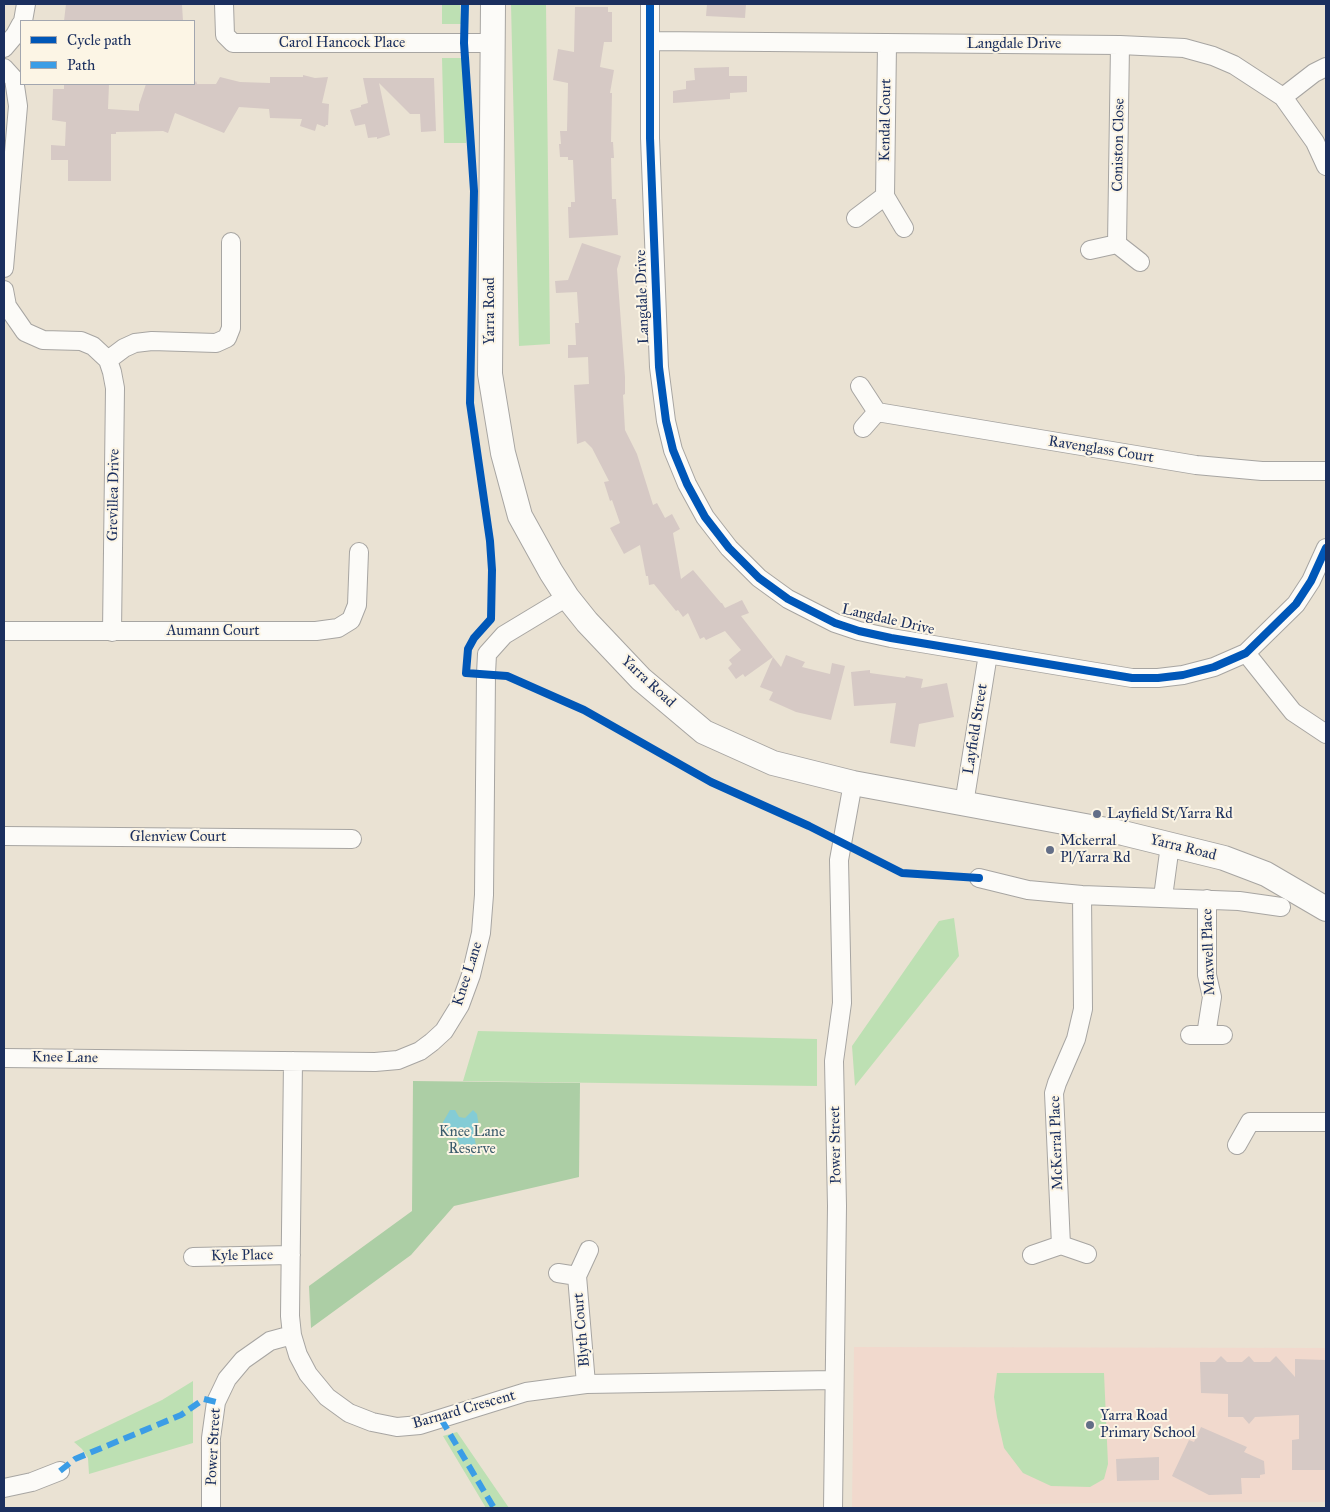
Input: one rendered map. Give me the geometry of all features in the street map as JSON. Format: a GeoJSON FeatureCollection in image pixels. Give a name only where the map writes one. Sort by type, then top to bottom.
{"type":"FeatureCollection","features":[{"type":"Feature","properties":{"kind":"main road","name":"Yarra Road"},"geometry":{"type":"LineString","coordinates":[[494,4],[490,374],[503,453],[520,516],[551,572],[567,597],[587,622],[640,679],[704,732],[773,763],[853,783],[1123,833],[1224,858],[1266,874],[1326,909]]}},
{"type":"Feature","properties":{"kind":"street"},"geometry":{"type":"LineString","coordinates":[[23,20],[26,4]]}},
{"type":"Feature","properties":{"kind":"street","name":"Carol Hancock Place"},"geometry":{"type":"LineString","coordinates":[[224,4],[225,35],[233,43],[494,43]]}},
{"type":"Feature","properties":{"kind":"street","name":"Langdale Drive"},"geometry":{"type":"LineString","coordinates":[[650,4],[650,138],[659,367],[666,420],[671,443],[686,484],[706,517],[729,548],[759,578],[788,599],[835,623],[859,631],[1132,678],[1158,678],[1183,675],[1214,667],[1246,653],[1296,604],[1311,581],[1326,548]]}},
{"type":"Feature","properties":{"kind":"street"},"geometry":{"type":"LineString","coordinates":[[4,48],[20,26]]}},
{"type":"Feature","properties":{"kind":"street","name":"Langdale Drive"},"geometry":{"type":"LineString","coordinates":[[650,41],[1120,45],[1184,48],[1213,56],[1234,65],[1283,96],[1315,142],[1326,166]]}},
{"type":"Feature","properties":{"kind":"street","name":"Kendal Court"},"geometry":{"type":"LineString","coordinates":[[885,196],[887,44]]}},
{"type":"Feature","properties":{"kind":"street","name":"Coniston Close"},"geometry":{"type":"LineString","coordinates":[[1117,244],[1120,45]]}},
{"type":"Feature","properties":{"kind":"street"},"geometry":{"type":"LineString","coordinates":[[1283,96],[1314,73],[1326,67]]}},
{"type":"Feature","properties":{"kind":"street"},"geometry":{"type":"LineString","coordinates":[[4,68],[14,79],[18,106],[4,268]]}},
{"type":"Feature","properties":{"kind":"street"},"geometry":{"type":"LineString","coordinates":[[856,218],[885,196],[904,228]]}},
{"type":"Feature","properties":{"kind":"street"},"geometry":{"type":"LineString","coordinates":[[4,290],[10,324],[43,340],[81,341],[93,346],[108,360],[124,348],[135,343],[152,341],[216,343],[227,338],[231,328],[231,242]]}},
{"type":"Feature","properties":{"kind":"street"},"geometry":{"type":"LineString","coordinates":[[1090,250],[1117,244],[1140,262]]}},
{"type":"Feature","properties":{"kind":"street","name":"Grevillea Drive"},"geometry":{"type":"LineString","coordinates":[[108,360],[116,388],[112,632]]}},
{"type":"Feature","properties":{"kind":"street"},"geometry":{"type":"LineString","coordinates":[[860,386],[877,412],[863,428]]}},
{"type":"Feature","properties":{"kind":"street","name":"Ravenglass Court"},"geometry":{"type":"LineString","coordinates":[[877,412],[1196,465],[1262,471],[1326,471]]}},
{"type":"Feature","properties":{"kind":"street","name":"Aumann Court"},"geometry":{"type":"LineString","coordinates":[[4,631],[316,631],[338,628],[351,620],[357,605],[359,552]]}},
{"type":"Feature","properties":{"kind":"street","name":"Knee Lane"},"geometry":{"type":"LineString","coordinates":[[4,1058],[376,1062],[398,1060],[420,1051],[432,1042],[444,1031],[460,1006],[471,975],[481,933],[484,895],[487,654],[504,635],[567,597]]}},
{"type":"Feature","properties":{"kind":"street"},"geometry":{"type":"LineString","coordinates":[[1246,653],[1293,712],[1326,734]]}},
{"type":"Feature","properties":{"kind":"street","name":"Layfield Street"},"geometry":{"type":"LineString","coordinates":[[964,804],[988,654]]}},
{"type":"Feature","properties":{"kind":"street","name":"Power Street"},"geometry":{"type":"LineString","coordinates":[[833,1508],[837,1206],[834,1061],[842,1003],[839,860],[853,783]]}},
{"type":"Feature","properties":{"kind":"street","name":"Glenview Court"},"geometry":{"type":"LineString","coordinates":[[4,836],[352,839]]}},
{"type":"Feature","properties":{"kind":"street"},"geometry":{"type":"LineString","coordinates":[[1163,897],[1170,845]]}},
{"type":"Feature","properties":{"kind":"street"},"geometry":{"type":"LineString","coordinates":[[979,878],[1028,890],[1082,895],[1239,901],[1281,907]]}},
{"type":"Feature","properties":{"kind":"street","name":"McKerral Place"},"geometry":{"type":"LineString","coordinates":[[1061,1245],[1054,1094],[1076,1039],[1083,1010],[1082,895]]}},
{"type":"Feature","properties":{"kind":"street","name":"Maxwell Place"},"geometry":{"type":"LineString","coordinates":[[1206,1035],[1212,997],[1207,975],[1207,899]]}},
{"type":"Feature","properties":{"kind":"street","name":"Barnard Crescent"},"geometry":{"type":"LineString","coordinates":[[293,1061],[290,1316],[292,1335],[298,1355],[308,1374],[327,1397],[349,1413],[372,1422],[398,1427],[420,1425],[526,1392],[586,1384],[834,1380]]}},
{"type":"Feature","properties":{"kind":"street"},"geometry":{"type":"LineString","coordinates":[[1237,1145],[1250,1122],[1326,1122]]}},
{"type":"Feature","properties":{"kind":"street"},"geometry":{"type":"LineString","coordinates":[[1032,1256],[1061,1245],[1087,1254]]}},
{"type":"Feature","properties":{"kind":"street","name":"Blyth Court"},"geometry":{"type":"LineString","coordinates":[[586,1384],[577,1276],[589,1250]]}},
{"type":"Feature","properties":{"kind":"street","name":"Kyle Place"},"geometry":{"type":"LineString","coordinates":[[193,1257],[291,1255]]}},
{"type":"Feature","properties":{"kind":"street","name":"Blyth Court"},"geometry":{"type":"LineString","coordinates":[[558,1273],[577,1276]]}},
{"type":"Feature","properties":{"kind":"street","name":"Power Street"},"geometry":{"type":"LineString","coordinates":[[211,1508],[212,1438],[216,1402],[228,1379],[243,1360],[270,1341],[292,1335]]}},
{"type":"Feature","properties":{"kind":"street"},"geometry":{"type":"LineString","coordinates":[[4,1488],[32,1482],[60,1471]]}},
{"type":"Feature","properties":{"kind":"shaded area","name":"Yarra Road Primary School"},"geometry":{"type":"Polygon","coordinates":[[[854,1347],[1326,1348],[1326,1502],[1141,1502],[852,1508],[854,1347]]]}},
{"type":"Feature","properties":{"kind":"green space"},"geometry":{"type":"Polygon","coordinates":[[[442,4],[460,4],[461,24],[442,24],[442,4]]]}},
{"type":"Feature","properties":{"kind":"green space"},"geometry":{"type":"Polygon","coordinates":[[[511,4],[546,4],[550,344],[519,346],[511,4]]]}},
{"type":"Feature","properties":{"kind":"green space"},"geometry":{"type":"Polygon","coordinates":[[[442,58],[464,58],[466,143],[444,143],[442,58]]]}},
{"type":"Feature","properties":{"kind":"green space"},"geometry":{"type":"Polygon","coordinates":[[[954,918],[959,956],[855,1086],[852,1046],[939,921],[954,918]]]}},
{"type":"Feature","properties":{"kind":"green space"},"geometry":{"type":"Polygon","coordinates":[[[478,1031],[817,1039],[817,1086],[463,1081],[478,1031]]]}},
{"type":"Feature","properties":{"kind":"green space","name":"Knee Lane Reserve"},"geometry":{"type":"Polygon","coordinates":[[[413,1081],[580,1083],[579,1177],[454,1206],[411,1255],[311,1328],[309,1286],[412,1211],[413,1081]]]}},
{"type":"Feature","properties":{"kind":"green space"},"geometry":{"type":"Polygon","coordinates":[[[997,1373],[1104,1373],[1108,1464],[1104,1479],[1090,1487],[1051,1486],[1023,1473],[1004,1448],[994,1397],[997,1373]]]}},
{"type":"Feature","properties":{"kind":"green space"},"geometry":{"type":"Polygon","coordinates":[[[193,1381],[193,1443],[89,1474],[88,1458],[74,1442],[162,1400],[193,1381]]]}},
{"type":"Feature","properties":{"kind":"green space"},"geometry":{"type":"Polygon","coordinates":[[[457,1432],[509,1508],[486,1508],[443,1436],[457,1432]]]}},
{"type":"Feature","properties":{"kind":"water"},"geometry":{"type":"Polygon","coordinates":[[[450,1110],[455,1110],[459,1117],[465,1118],[473,1110],[477,1114],[479,1128],[474,1135],[477,1151],[475,1155],[471,1156],[465,1152],[457,1138],[440,1132],[450,1110]]]}},
{"type":"Feature","properties":{"kind":"building"},"geometry":{"type":"Polygon","coordinates":[[[66,4],[182,5],[183,20],[64,20],[66,4]]]}},
{"type":"Feature","properties":{"kind":"building"},"geometry":{"type":"Polygon","coordinates":[[[707,4],[746,4],[745,18],[706,16],[707,4]]]}},
{"type":"Feature","properties":{"kind":"building"},"geometry":{"type":"Polygon","coordinates":[[[575,7],[608,7],[608,12],[612,12],[612,42],[604,42],[600,67],[614,70],[610,93],[612,93],[611,142],[613,142],[614,158],[611,158],[612,199],[616,199],[618,235],[569,238],[568,207],[571,207],[571,202],[575,202],[573,160],[568,160],[568,157],[560,157],[559,144],[561,144],[560,131],[567,131],[568,83],[553,80],[558,49],[574,52],[575,7]]]}},
{"type":"Feature","properties":{"kind":"building"},"geometry":{"type":"Polygon","coordinates":[[[729,67],[729,76],[747,76],[747,92],[730,93],[730,99],[673,103],[673,91],[686,89],[686,81],[695,80],[694,68],[729,67]]]}},
{"type":"Feature","properties":{"kind":"building"},"geometry":{"type":"Polygon","coordinates":[[[303,75],[315,78],[328,77],[322,103],[329,104],[328,125],[325,127],[317,124],[315,131],[300,126],[302,119],[270,118],[269,109],[239,107],[224,133],[175,113],[168,133],[163,131],[116,132],[116,134],[111,134],[111,181],[68,181],[68,160],[51,160],[51,145],[65,146],[66,122],[52,120],[53,89],[64,89],[64,85],[109,85],[108,109],[139,111],[146,85],[195,85],[196,81],[197,84],[216,84],[220,77],[240,82],[270,83],[270,77],[303,77],[303,75]]]}},
{"type":"Feature","properties":{"kind":"building"},"geometry":{"type":"Polygon","coordinates":[[[363,78],[434,78],[436,131],[421,132],[420,114],[410,114],[379,83],[390,135],[377,139],[377,137],[368,138],[365,124],[355,126],[350,110],[368,103],[363,78]]]}},
{"type":"Feature","properties":{"kind":"building"},"geometry":{"type":"Polygon","coordinates":[[[582,243],[621,256],[617,269],[625,377],[625,394],[623,395],[625,430],[637,454],[653,505],[657,503],[665,518],[672,514],[680,529],[673,533],[681,579],[693,570],[725,608],[742,600],[749,613],[741,616],[773,657],[745,677],[743,674],[736,679],[728,668],[732,664],[729,660],[741,650],[725,631],[706,640],[704,637],[700,639],[688,613],[683,617],[654,584],[649,585],[640,545],[624,554],[610,528],[620,523],[604,482],[609,481],[592,448],[585,441],[577,444],[574,385],[589,384],[588,357],[568,358],[568,345],[576,345],[575,323],[579,323],[577,292],[556,293],[555,281],[568,280],[582,243]]]}},
{"type":"Feature","properties":{"kind":"building"},"geometry":{"type":"Polygon","coordinates":[[[786,655],[805,662],[802,667],[830,674],[832,663],[845,666],[831,720],[796,712],[769,700],[773,692],[760,687],[773,657],[781,667],[786,655]]]}},
{"type":"Feature","properties":{"kind":"building"},"geometry":{"type":"Polygon","coordinates":[[[870,670],[870,673],[923,679],[921,688],[947,683],[954,717],[919,724],[915,747],[890,743],[896,703],[854,706],[851,672],[870,670]]]}},
{"type":"Feature","properties":{"kind":"building"},"geometry":{"type":"Polygon","coordinates":[[[1221,1356],[1227,1362],[1242,1362],[1249,1356],[1254,1362],[1270,1362],[1276,1356],[1295,1377],[1295,1359],[1326,1360],[1326,1470],[1292,1470],[1292,1440],[1299,1439],[1299,1415],[1255,1417],[1249,1424],[1243,1417],[1228,1417],[1228,1394],[1201,1393],[1200,1362],[1215,1362],[1221,1356]]]}},
{"type":"Feature","properties":{"kind":"building"},"geometry":{"type":"Polygon","coordinates":[[[1201,1427],[1247,1447],[1244,1452],[1264,1461],[1265,1474],[1260,1475],[1260,1478],[1241,1478],[1242,1494],[1209,1495],[1172,1476],[1189,1440],[1194,1442],[1201,1427]]]}},
{"type":"Feature","properties":{"kind":"building"},"geometry":{"type":"Polygon","coordinates":[[[1159,1457],[1159,1480],[1117,1481],[1116,1459],[1159,1457]]]}},
{"type":"Feature","properties":{"kind":"marked path"},"geometry":{"type":"LineString","coordinates":[[60,1471],[75,1459],[181,1415],[204,1399],[216,1402]]}},
{"type":"Feature","properties":{"kind":"marked path"},"geometry":{"type":"LineString","coordinates":[[441,1419],[494,1508]]}},
{"type":"Feature","properties":{"kind":"cycle path"},"geometry":{"type":"LineString","coordinates":[[465,4],[464,43],[474,191],[470,403],[490,541],[492,570],[491,619],[474,638],[468,649],[466,673],[507,676],[584,710],[711,782],[809,826],[902,873],[979,878]]}},
{"type":"Feature","properties":{"kind":"cycle path"},"geometry":{"type":"LineString","coordinates":[[650,4],[650,138],[659,367],[666,421],[673,450],[687,484],[705,517],[729,548],[759,578],[788,599],[835,623],[859,631],[1132,678],[1158,678],[1183,675],[1214,667],[1246,653],[1296,604],[1311,581],[1326,548]]}},
{"type":"Feature","properties":{"kind":"place","name":"Layfield St/Yarra Rd"},"geometry":{"type":"Point","coordinates":[1097,814]}},
{"type":"Feature","properties":{"kind":"place","name":"Mckerral Pl/Yarra Rd"},"geometry":{"type":"Point","coordinates":[1050,850]}},
{"type":"Feature","properties":{"kind":"place","name":"Yarra Road Primary School"},"geometry":{"type":"Point","coordinates":[1090,1425]}}]}
